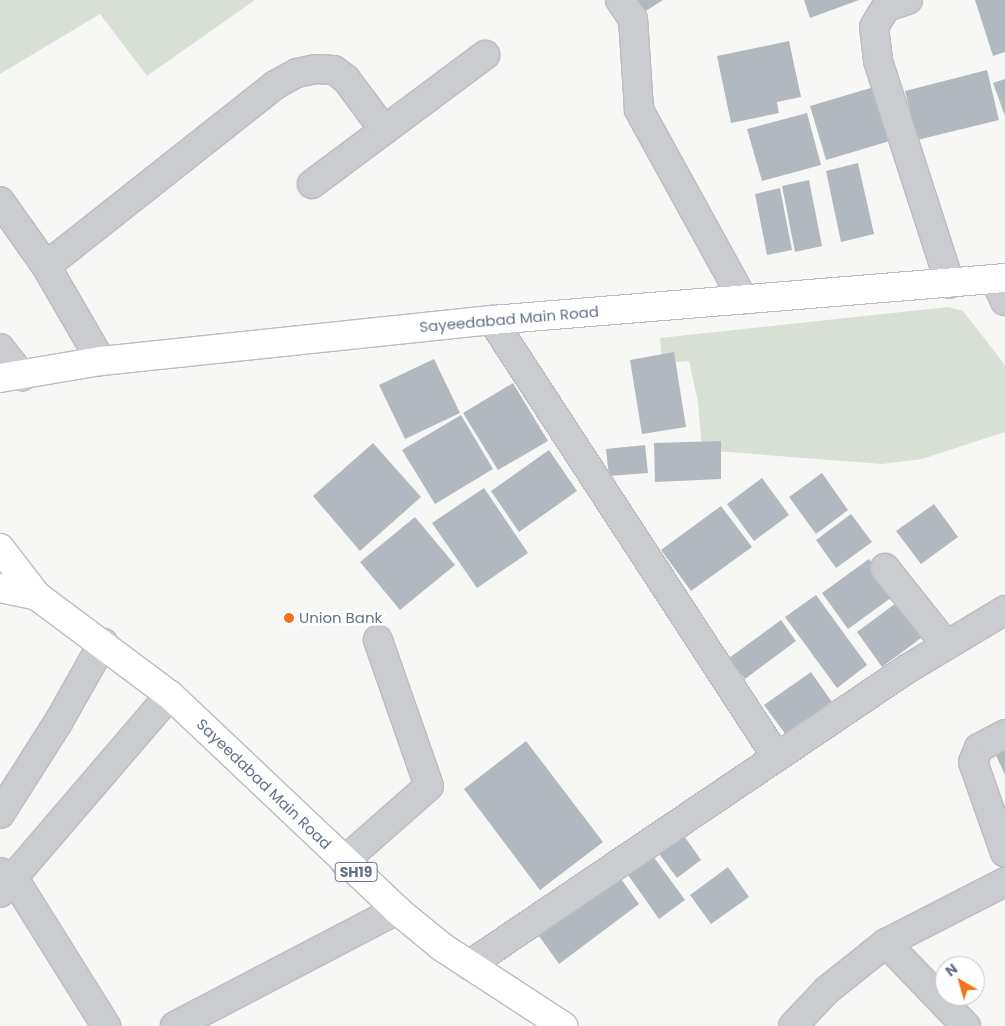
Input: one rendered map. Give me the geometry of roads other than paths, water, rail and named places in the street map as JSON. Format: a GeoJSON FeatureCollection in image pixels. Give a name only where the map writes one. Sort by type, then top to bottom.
{"type":"FeatureCollection","features":[{"type":"Feature","properties":{"kind":"main road","name":"Sayeedabad Main Road"},"geometry":{"type":"LineString","coordinates":[[9,379],[101,361],[492,320],[950,284],[1002,286]]}},
{"type":"Feature","properties":{"kind":"main road","name":"Sayeedabad Main Road"},"geometry":{"type":"LineString","coordinates":[[0,548],[36,596],[103,642],[170,695],[344,862],[397,910],[442,948],[563,1026]]}},
{"type":"Feature","properties":{"kind":"main road","name":"Sayeedabad Main Road"},"geometry":{"type":"LineString","coordinates":[[0,588],[36,596]]}},
{"type":"Feature","properties":{"kind":"street"},"geometry":{"type":"LineString","coordinates":[[620,0],[632,20],[639,110],[743,299]]}},
{"type":"Feature","properties":{"kind":"street"},"geometry":{"type":"LineString","coordinates":[[908,0],[886,7],[874,27],[878,61],[950,284]]}},
{"type":"Feature","properties":{"kind":"street"},"geometry":{"type":"LineString","coordinates":[[312,184],[485,55]]}},
{"type":"Feature","properties":{"kind":"street"},"geometry":{"type":"LineString","coordinates":[[46,266],[275,86],[297,74],[316,69],[334,70],[346,79],[384,130]]}},
{"type":"Feature","properties":{"kind":"street"},"geometry":{"type":"LineString","coordinates":[[0,201],[46,266],[101,361]]}},
{"type":"Feature","properties":{"kind":"street"},"geometry":{"type":"LineString","coordinates":[[492,320],[776,756]]}},
{"type":"Feature","properties":{"kind":"street"},"geometry":{"type":"LineString","coordinates":[[0,348],[9,379]]}},
{"type":"Feature","properties":{"kind":"street"},"geometry":{"type":"LineString","coordinates":[[885,568],[946,645]]}},
{"type":"Feature","properties":{"kind":"street"},"geometry":{"type":"LineString","coordinates":[[469,965],[776,756],[946,645],[1005,610]]}},
{"type":"Feature","properties":{"kind":"street"},"geometry":{"type":"LineString","coordinates":[[344,862],[429,786],[378,640]]}},
{"type":"Feature","properties":{"kind":"street"},"geometry":{"type":"LineString","coordinates":[[0,814],[59,721],[103,642]]}},
{"type":"Feature","properties":{"kind":"street"},"geometry":{"type":"LineString","coordinates":[[106,1026],[4,881],[170,695]]}},
{"type":"Feature","properties":{"kind":"street"},"geometry":{"type":"LineString","coordinates":[[1005,734],[980,748],[973,762],[1005,853]]}},
{"type":"Feature","properties":{"kind":"street"},"geometry":{"type":"LineString","coordinates":[[793,1026],[827,990],[886,943],[1005,882]]}},
{"type":"Feature","properties":{"kind":"street"},"geometry":{"type":"LineString","coordinates":[[175,1026],[397,910]]}},
{"type":"Feature","properties":{"kind":"street"},"geometry":{"type":"LineString","coordinates":[[886,943],[966,1026]]}},
{"type":"Feature","properties":{"kind":"place","name":"Union Bank"},"geometry":{"type":"Point","coordinates":[289,618]}}]}
